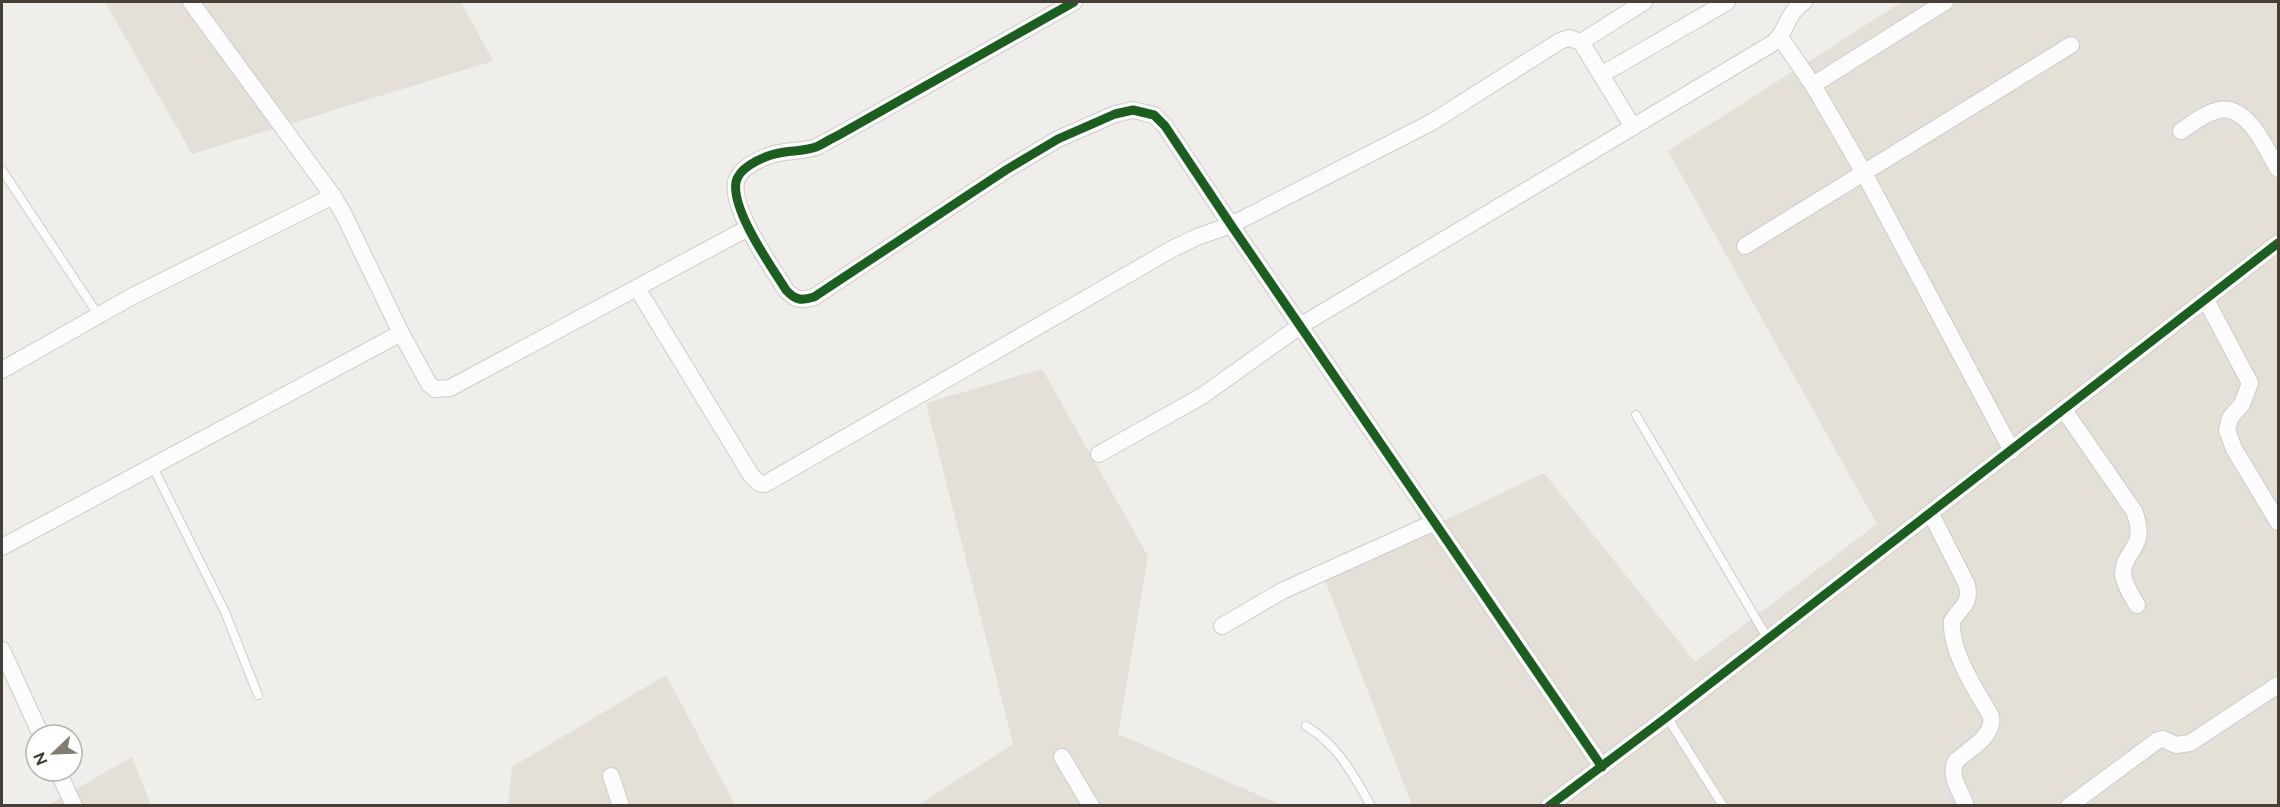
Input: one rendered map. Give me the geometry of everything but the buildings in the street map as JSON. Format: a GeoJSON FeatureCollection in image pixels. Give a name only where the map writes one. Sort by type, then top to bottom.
{"type":"FeatureCollection","features":[{"type":"Feature","properties":{"kind":"street"},"geometry":{"type":"LineString","coordinates":[[191,2],[333,196],[401,333],[429,384],[435,389],[450,388],[748,228]]}},
{"type":"Feature","properties":{"kind":"street"},"geometry":{"type":"LineString","coordinates":[[1074,2],[823,143],[815,147],[772,154],[742,171],[736,182],[738,200],[748,228],[792,297],[802,300],[814,297],[1006,170],[1058,139],[1114,114],[1133,110],[1154,116],[1165,126],[1602,767]]}},
{"type":"Feature","properties":{"kind":"street"},"geometry":{"type":"LineString","coordinates":[[1581,42],[1644,2]]}},
{"type":"Feature","properties":{"kind":"street"},"geometry":{"type":"LineString","coordinates":[[1601,75],[1727,2]]}},
{"type":"Feature","properties":{"kind":"street"},"geometry":{"type":"LineString","coordinates":[[1099,454],[1202,396],[1300,326],[1633,128],[1780,37],[1795,7],[1804,2]]}},
{"type":"Feature","properties":{"kind":"street"},"geometry":{"type":"LineString","coordinates":[[1813,85],[1945,2]]}},
{"type":"Feature","properties":{"kind":"street"},"geometry":{"type":"LineString","coordinates":[[1780,37],[1813,85],[1863,173],[2012,451]]}},
{"type":"Feature","properties":{"kind":"street"},"geometry":{"type":"LineString","coordinates":[[636,288],[751,475],[759,483],[765,484],[1172,249],[1231,225],[1432,122],[1560,40],[1569,38],[1581,42],[1633,128]]}},
{"type":"Feature","properties":{"kind":"street"},"geometry":{"type":"LineString","coordinates":[[1745,246],[2071,45]]}},
{"type":"Feature","properties":{"kind":"street"},"geometry":{"type":"LineString","coordinates":[[2181,130],[2204,115],[2218,110],[2231,109],[2247,120],[2278,170]]}},
{"type":"Feature","properties":{"kind":"street"},"geometry":{"type":"LineString","coordinates":[[2,370],[99,316],[333,196]]}},
{"type":"Feature","properties":{"kind":"street"},"geometry":{"type":"LineString","coordinates":[[1549,806],[1931,514],[2278,243]]}},
{"type":"Feature","properties":{"kind":"street"},"geometry":{"type":"LineString","coordinates":[[2206,300],[2250,383],[2242,404],[2230,418],[2227,430],[2234,449],[2278,522]]}},
{"type":"Feature","properties":{"kind":"street"},"geometry":{"type":"LineString","coordinates":[[2,547],[401,333]]}},
{"type":"Feature","properties":{"kind":"street"},"geometry":{"type":"LineString","coordinates":[[2064,410],[2134,511],[2137,519],[2139,527],[2137,545],[2123,571],[2123,577],[2137,605]]}},
{"type":"Feature","properties":{"kind":"street"},"geometry":{"type":"LineString","coordinates":[[1931,514],[1967,585],[1969,595],[1967,601],[1952,621],[1952,628],[1964,666],[1992,722],[1988,734],[1953,766],[1955,779],[1966,806]]}},
{"type":"Feature","properties":{"kind":"street"},"geometry":{"type":"LineString","coordinates":[[1222,626],[1292,586],[1435,522]]}},
{"type":"Feature","properties":{"kind":"street"},"geometry":{"type":"LineString","coordinates":[[2,650],[35,723]]}},
{"type":"Feature","properties":{"kind":"street"},"geometry":{"type":"LineString","coordinates":[[2069,806],[2158,740],[2163,739],[2176,745],[2190,743],[2278,685]]}},
{"type":"Feature","properties":{"kind":"street"},"geometry":{"type":"LineString","coordinates":[[1062,757],[1091,806]]}},
{"type":"Feature","properties":{"kind":"street"},"geometry":{"type":"LineString","coordinates":[[610,776],[621,806]]}},
{"type":"Feature","properties":{"kind":"street"},"geometry":{"type":"LineString","coordinates":[[63,783],[74,806]]}},
{"type":"Feature","properties":{"kind":"lane"},"geometry":{"type":"LineString","coordinates":[[2,170],[99,316]]}},
{"type":"Feature","properties":{"kind":"lane"},"geometry":{"type":"LineString","coordinates":[[1636,414],[1768,639]]}},
{"type":"Feature","properties":{"kind":"lane"},"geometry":{"type":"LineString","coordinates":[[153,467],[225,612],[258,695]]}},
{"type":"Feature","properties":{"kind":"lane"},"geometry":{"type":"LineString","coordinates":[[1667,717],[1723,806]]}},
{"type":"Feature","properties":{"kind":"lane"},"geometry":{"type":"LineString","coordinates":[[1306,726],[1331,743],[1371,806]]}},
{"type":"Feature","properties":{"kind":"shaded area"},"geometry":{"type":"Polygon","coordinates":[[[105,2],[461,2],[493,61],[192,154],[105,2]]]}},
{"type":"Feature","properties":{"kind":"shaded area"},"geometry":{"type":"Polygon","coordinates":[[[1902,2],[2278,2],[2278,805],[1412,805],[1324,578],[1544,473],[1695,662],[1877,524],[1668,151],[1902,2]]]}},
{"type":"Feature","properties":{"kind":"shaded area"},"geometry":{"type":"Polygon","coordinates":[[[1042,369],[1148,556],[1118,734],[1282,805],[917,806],[1013,744],[926,403],[1042,369]]]}},
{"type":"Feature","properties":{"kind":"shaded area"},"geometry":{"type":"Polygon","coordinates":[[[666,675],[735,805],[508,806],[512,767],[666,675]]]}},
{"type":"Feature","properties":{"kind":"shaded area"},"geometry":{"type":"Polygon","coordinates":[[[132,757],[151,805],[46,806],[132,757]]]}},
{"type":"Feature","properties":{"kind":"cycle path"},"geometry":{"type":"LineString","coordinates":[[1074,2],[819,146],[771,155],[745,168],[736,182],[736,194],[740,207],[762,253],[786,290],[798,299],[814,297],[1006,170],[1058,139],[1115,114],[1133,110],[1154,115],[1165,126],[1602,767]]}},
{"type":"Feature","properties":{"kind":"cycle path"},"geometry":{"type":"LineString","coordinates":[[1549,806],[2278,243]]}}]}
